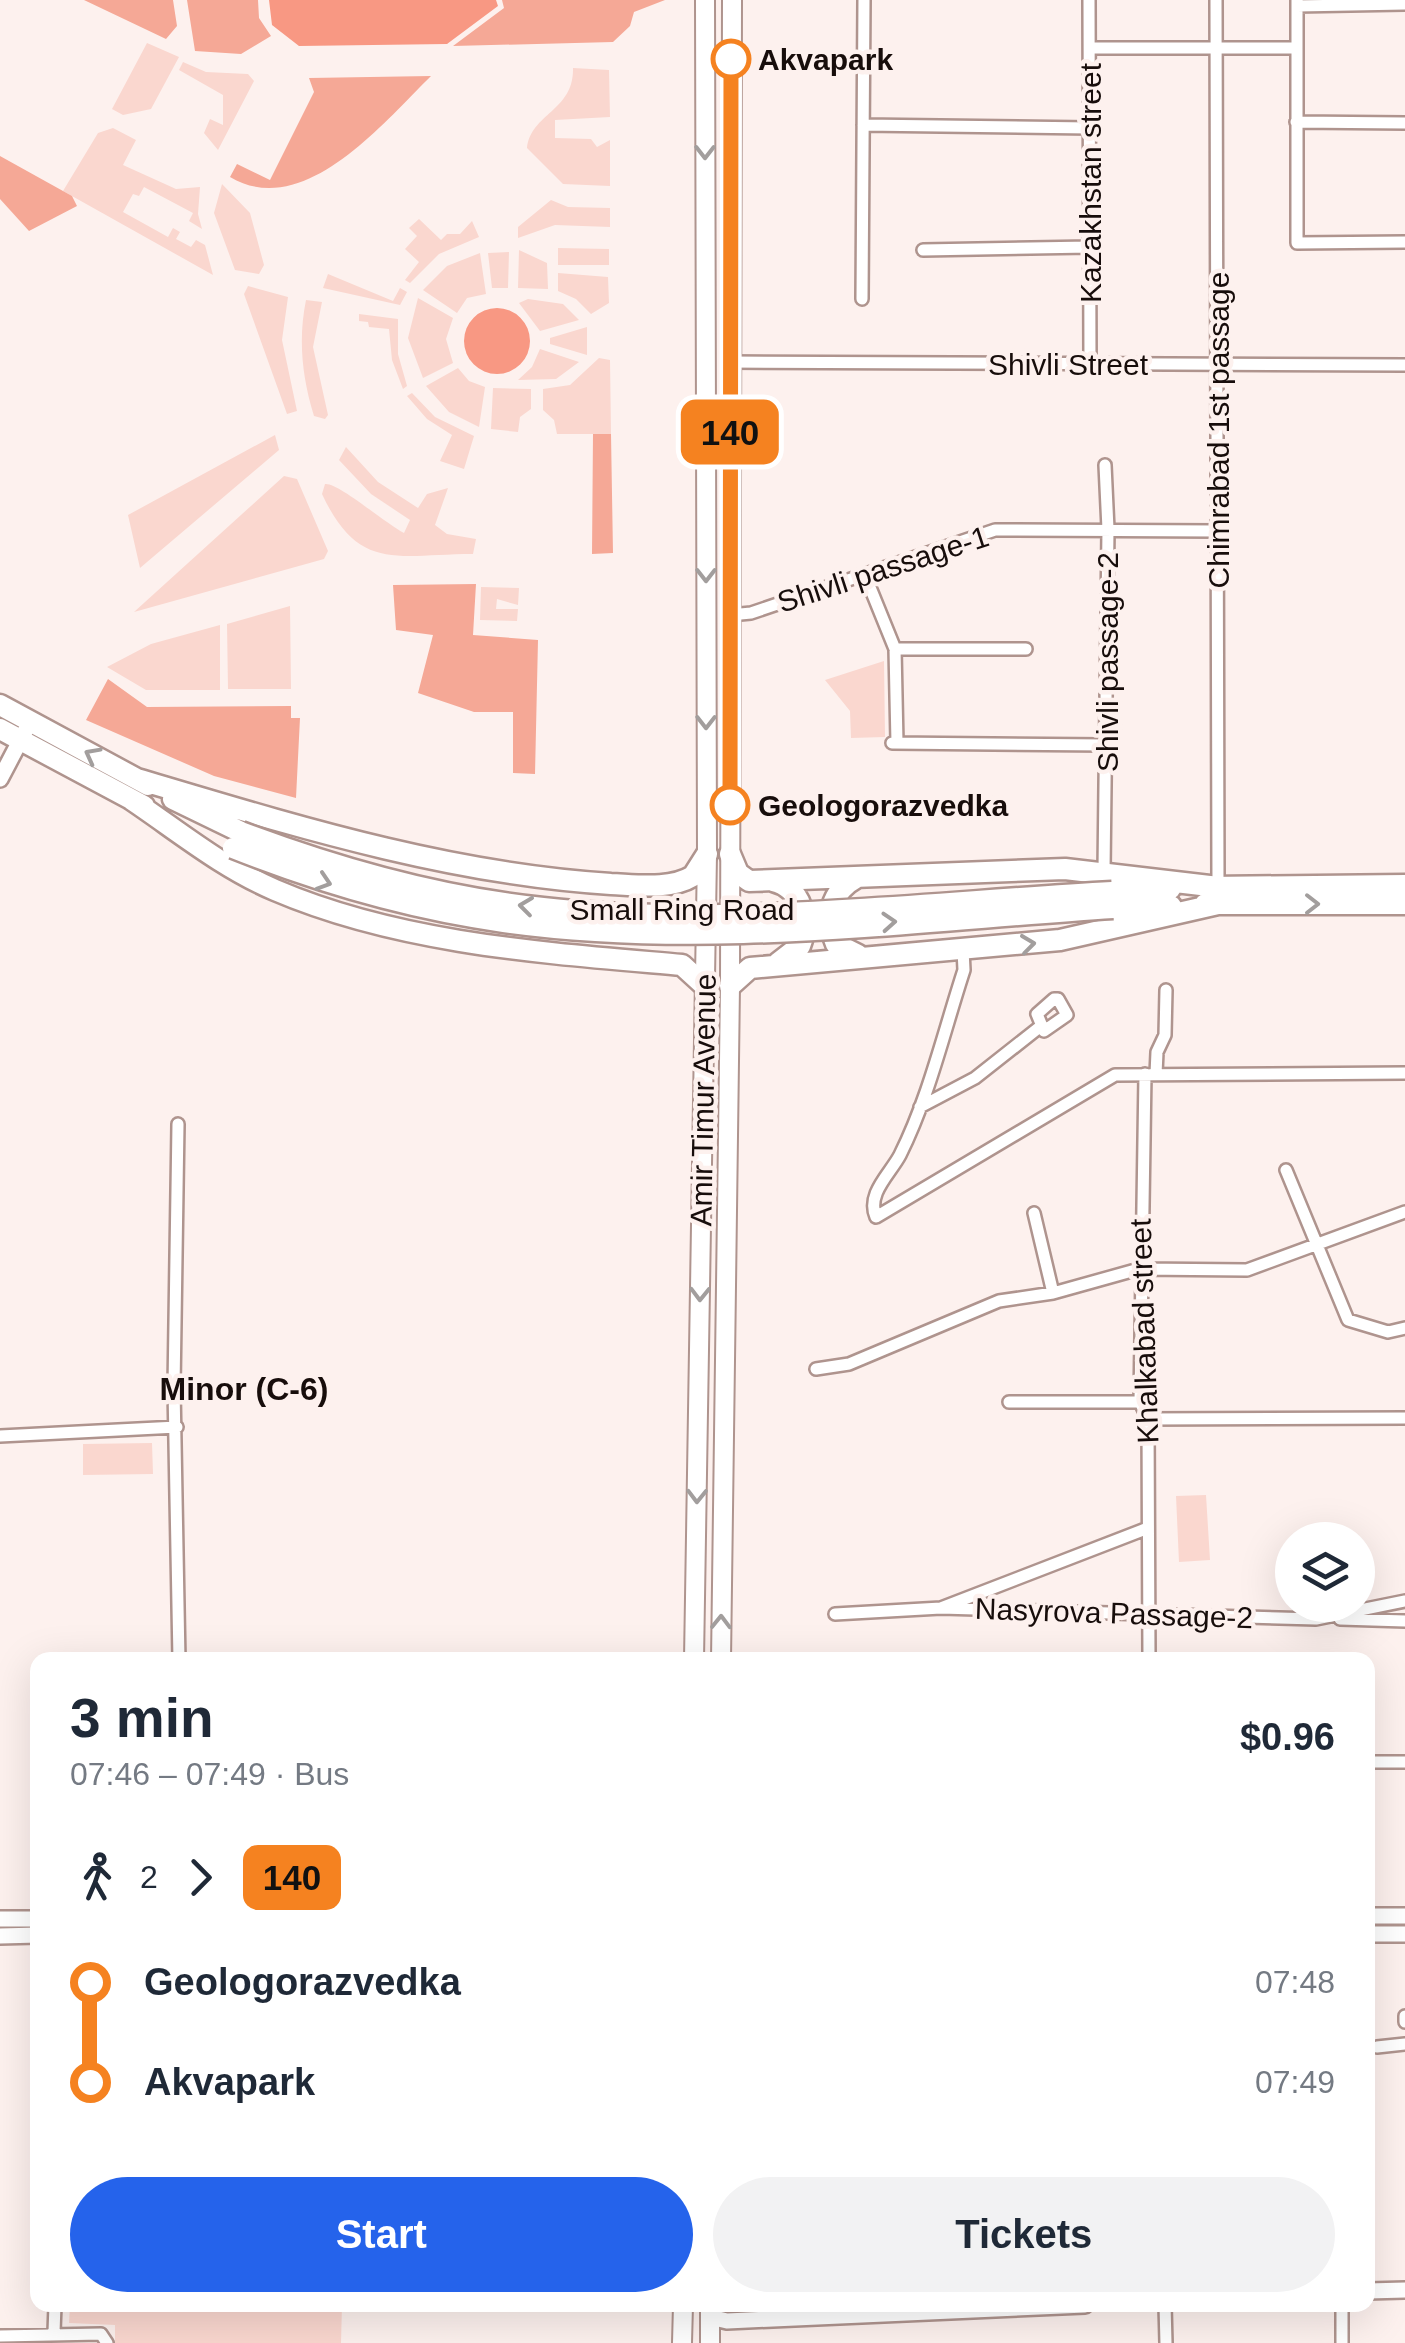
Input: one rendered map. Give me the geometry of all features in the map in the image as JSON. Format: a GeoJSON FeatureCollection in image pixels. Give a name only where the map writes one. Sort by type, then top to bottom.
{"type":"FeatureCollection","features":[{"type":"Feature","properties":{"kind":"highway","name":"Small Ring Road"},"geometry":{"type":"LineString","coordinates":[[2,721],[237,840],[344,889],[462,916],[544,926],[732,931],[1113,900],[1405,884]]}},
{"type":"Feature","properties":{"kind":"highway"},"geometry":{"type":"LineString","coordinates":[[134,789],[471,869],[577,882],[662,885]]}},
{"type":"Feature","properties":{"kind":"highway"},"geometry":{"type":"LineString","coordinates":[[134,789],[222,861],[277,891],[416,932],[569,955],[682,965],[705,986]]}},
{"type":"Feature","properties":{"kind":"highway"},"geometry":{"type":"LineString","coordinates":[[646,962],[632,944],[629,921],[640,900],[662,885],[693,876],[707,854]]}},
{"type":"Feature","properties":{"kind":"highway"},"geometry":{"type":"LineString","coordinates":[[730,854],[741,877],[773,881],[1104,865],[1218,895]]}},
{"type":"Feature","properties":{"kind":"highway"},"geometry":{"type":"LineString","coordinates":[[856,878],[838,892],[830,918],[836,944],[858,955]]}},
{"type":"Feature","properties":{"kind":"highway"},"geometry":{"type":"LineString","coordinates":[[773,881],[795,894],[804,920],[800,946],[776,964]]}},
{"type":"Feature","properties":{"kind":"highway"},"geometry":{"type":"LineString","coordinates":[[569,955],[592,944],[598,928],[593,899],[577,882]]}},
{"type":"Feature","properties":{"kind":"highway"},"geometry":{"type":"LineString","coordinates":[[730,986],[744,970],[776,964],[1066,939],[1218,895]]}},
{"type":"Feature","properties":{"kind":"highway","name":"Small Ring Road"},"geometry":{"type":"LineString","coordinates":[[1218,895],[1405,904]]}},
{"type":"Feature","properties":{"kind":"main road","name":"Amir Timur Avenue"},"geometry":{"type":"LineString","coordinates":[[694,1652],[707,854],[705,0]]}},
{"type":"Feature","properties":{"kind":"main road","name":"Amir Timur Avenue"},"geometry":{"type":"LineString","coordinates":[[721,1652],[730,986],[732,0]]}},
{"type":"Feature","properties":{"kind":"main road"},"geometry":{"type":"LineString","coordinates":[[706,433],[730,433]]}},
{"type":"Feature","properties":{"kind":"main road"},"geometry":{"type":"LineString","coordinates":[[702,1235],[728,1234]]}},
{"type":"Feature","properties":{"kind":"main road"},"geometry":{"type":"LineString","coordinates":[[682,2343],[683,2312]]}},
{"type":"Feature","properties":{"kind":"main road"},"geometry":{"type":"LineString","coordinates":[[710,2312],[710,2343]]}},
{"type":"Feature","properties":{"kind":"street"},"geometry":{"type":"LineString","coordinates":[[862,300],[864,0]]}},
{"type":"Feature","properties":{"kind":"street","name":"Kazakhstan street"},"geometry":{"type":"LineString","coordinates":[[1089,0],[1090,365]]}},
{"type":"Feature","properties":{"kind":"street","name":"Chimrabad 1st passage"},"geometry":{"type":"LineString","coordinates":[[1216,0],[1220,364],[1218,895]]}},
{"type":"Feature","properties":{"kind":"street"},"geometry":{"type":"LineString","coordinates":[[1405,4],[1297,3],[1296,122],[1297,244],[1405,242]]}},
{"type":"Feature","properties":{"kind":"street"},"geometry":{"type":"LineString","coordinates":[[1091,48],[1297,48]]}},
{"type":"Feature","properties":{"kind":"street"},"geometry":{"type":"LineString","coordinates":[[1296,122],[1405,123]]}},
{"type":"Feature","properties":{"kind":"street"},"geometry":{"type":"LineString","coordinates":[[863,125],[1090,128]]}},
{"type":"Feature","properties":{"kind":"street"},"geometry":{"type":"LineString","coordinates":[[923,250],[1090,248]]}},
{"type":"Feature","properties":{"kind":"street","name":"Shivli Street"},"geometry":{"type":"LineString","coordinates":[[730,362],[1405,365]]}},
{"type":"Feature","properties":{"kind":"street","name":"Shivli passage-2"},"geometry":{"type":"LineString","coordinates":[[1104,865],[1108,528],[1105,465]]}},
{"type":"Feature","properties":{"kind":"street","name":"Shivli passage-1"},"geometry":{"type":"LineString","coordinates":[[730,614],[751,613],[994,530],[1217,531]]}},
{"type":"Feature","properties":{"kind":"street"},"geometry":{"type":"LineString","coordinates":[[866,575],[895,649],[895,743],[1106,744]]}},
{"type":"Feature","properties":{"kind":"street"},"geometry":{"type":"LineString","coordinates":[[895,649],[1026,649]]}},
{"type":"Feature","properties":{"kind":"street"},"geometry":{"type":"LineString","coordinates":[[0,779],[25,731]]}},
{"type":"Feature","properties":{"kind":"street"},"geometry":{"type":"LineString","coordinates":[[964,950],[964,970],[920,1108],[899,1156],[874,1196],[874,1213],[881,1217],[1116,1075],[1405,1073]]}},
{"type":"Feature","properties":{"kind":"street","name":"Khalkabad street"},"geometry":{"type":"LineString","coordinates":[[1149,1652],[1148,1420],[1140,1402],[1139,1270],[1151,1074],[1165,1034],[1166,990]]}},
{"type":"Feature","properties":{"kind":"street"},"geometry":{"type":"LineString","coordinates":[[920,1108],[975,1078],[1041,1026]]}},
{"type":"Feature","properties":{"kind":"street"},"geometry":{"type":"LineString","coordinates":[[178,1124],[179,1652]]}},
{"type":"Feature","properties":{"kind":"street"},"geometry":{"type":"LineString","coordinates":[[1286,1170],[1348,1320],[1388,1332],[1405,1328]]}},
{"type":"Feature","properties":{"kind":"street"},"geometry":{"type":"LineString","coordinates":[[816,1368],[849,1364],[998,1301],[1052,1293],[1139,1270],[1248,1270],[1405,1212]]}},
{"type":"Feature","properties":{"kind":"street"},"geometry":{"type":"LineString","coordinates":[[1034,1213],[1052,1293]]}},
{"type":"Feature","properties":{"kind":"street"},"geometry":{"type":"LineString","coordinates":[[1009,1402],[1140,1402]]}},
{"type":"Feature","properties":{"kind":"street"},"geometry":{"type":"LineString","coordinates":[[1148,1420],[1405,1418]]}},
{"type":"Feature","properties":{"kind":"street"},"geometry":{"type":"LineString","coordinates":[[0,1436],[176,1427]]}},
{"type":"Feature","properties":{"kind":"street"},"geometry":{"type":"LineString","coordinates":[[835,1614],[941,1608],[1148,1528]]}},
{"type":"Feature","properties":{"kind":"street","name":"Nasyrova Passage-2"},"geometry":{"type":"LineString","coordinates":[[1375,1607],[1405,1601]]}},
{"type":"Feature","properties":{"kind":"street","name":"Nasyrova Passage-2"},"geometry":{"type":"LineString","coordinates":[[941,1608],[1275,1618]]}},
{"type":"Feature","properties":{"kind":"street"},"geometry":{"type":"LineString","coordinates":[[1375,1620],[1405,1621]]}},
{"type":"Feature","properties":{"kind":"street"},"geometry":{"type":"LineString","coordinates":[[1375,1762],[1405,1762]]}},
{"type":"Feature","properties":{"kind":"street"},"geometry":{"type":"LineString","coordinates":[[1375,1916],[1405,1916]]}},
{"type":"Feature","properties":{"kind":"street"},"geometry":{"type":"LineString","coordinates":[[0,1919],[30,1919]]}},
{"type":"Feature","properties":{"kind":"street"},"geometry":{"type":"LineString","coordinates":[[1375,1934],[1405,1934]]}},
{"type":"Feature","properties":{"kind":"street"},"geometry":{"type":"LineString","coordinates":[[0,1936],[30,1935]]}},
{"type":"Feature","properties":{"kind":"street"},"geometry":{"type":"LineString","coordinates":[[1377,2048],[1405,2044]]}},
{"type":"Feature","properties":{"kind":"street"},"geometry":{"type":"LineString","coordinates":[[1375,2291],[1405,2290]]}},
{"type":"Feature","properties":{"kind":"street"},"geometry":{"type":"LineString","coordinates":[[54,2312],[54,2332]]}},
{"type":"Feature","properties":{"kind":"street"},"geometry":{"type":"LineString","coordinates":[[712,2312],[728,2321],[928,2312]]}},
{"type":"Feature","properties":{"kind":"street"},"geometry":{"type":"LineString","coordinates":[[1165,2312],[1166,2343]]}},
{"type":"Feature","properties":{"kind":"street"},"geometry":{"type":"LineString","coordinates":[[1342,2312],[1342,2343]]}},
{"type":"Feature","properties":{"kind":"street"},"geometry":{"type":"LineString","coordinates":[[0,2336],[101,2334],[106,2343]]}},
{"type":"Feature","properties":{"kind":"shaded area"},"geometry":{"type":"Polygon","coordinates":[[[84,0],[173,0],[177,26],[166,39],[84,0]]]}},
{"type":"Feature","properties":{"kind":"shaded area"},"geometry":{"type":"Polygon","coordinates":[[[187,0],[258,0],[259,18],[271,36],[241,54],[195,51],[187,0]]]}},
{"type":"Feature","properties":{"kind":"shaded area"},"geometry":{"type":"Polygon","coordinates":[[[269,0],[496,0],[498,6],[447,44],[299,46],[272,25],[269,0]]]}},
{"type":"Feature","properties":{"kind":"shaded area"},"geometry":{"type":"Polygon","coordinates":[[[502,0],[665,0],[634,12],[630,26],[613,42],[453,46],[504,8],[502,0]]]}},
{"type":"Feature","properties":{"kind":"shaded area"},"geometry":{"type":"Polygon","coordinates":[[[147,43],[179,57],[151,109],[123,115],[112,109],[147,43]]]}},
{"type":"Feature","properties":{"kind":"shaded area"},"geometry":{"type":"Polygon","coordinates":[[[183,62],[206,72],[248,74],[254,81],[218,150],[204,133],[210,119],[223,125],[223,95],[179,70],[183,62]]]}},
{"type":"Feature","properties":{"kind":"shaded area"},"geometry":{"type":"Polygon","coordinates":[[[573,68],[609,70],[610,117],[555,120],[555,138],[591,139],[597,147],[610,140],[610,186],[563,184],[527,148],[536,127],[567,94],[573,68]]]}},
{"type":"Feature","properties":{"kind":"shaded area"},"geometry":{"type":"Polygon","coordinates":[[[431,76],[366,140],[314,177],[286,186],[258,187],[230,177],[237,164],[270,180],[314,92],[309,78],[431,76]]]}},
{"type":"Feature","properties":{"kind":"shaded area"},"geometry":{"type":"Polygon","coordinates":[[[113,128],[136,140],[123,165],[176,189],[200,187],[198,214],[202,229],[189,221],[193,213],[144,187],[139,196],[133,194],[123,212],[168,237],[173,228],[180,232],[176,239],[191,247],[196,240],[205,245],[213,275],[63,191],[98,133],[113,128]]]}},
{"type":"Feature","properties":{"kind":"shaded area"},"geometry":{"type":"Polygon","coordinates":[[[0,156],[72,196],[77,206],[29,231],[0,199],[0,156]]]}},
{"type":"Feature","properties":{"kind":"shaded area"},"geometry":{"type":"Polygon","coordinates":[[[222,184],[250,213],[264,265],[259,274],[235,270],[214,213],[222,184]]]}},
{"type":"Feature","properties":{"kind":"shaded area"},"geometry":{"type":"Polygon","coordinates":[[[551,200],[568,207],[610,208],[610,227],[555,225],[518,238],[518,227],[551,200]]]}},
{"type":"Feature","properties":{"kind":"shaded area"},"geometry":{"type":"Polygon","coordinates":[[[419,219],[441,240],[447,234],[460,234],[472,221],[479,237],[439,254],[410,283],[405,280],[419,262],[405,249],[417,236],[409,228],[419,219]]]}},
{"type":"Feature","properties":{"kind":"shaded area"},"geometry":{"type":"Polygon","coordinates":[[[558,248],[609,249],[609,265],[558,265],[558,248]]]}},
{"type":"Feature","properties":{"kind":"shaded area"},"geometry":{"type":"Polygon","coordinates":[[[519,250],[547,263],[548,289],[518,288],[519,250]]]}},
{"type":"Feature","properties":{"kind":"shaded area"},"geometry":{"type":"Polygon","coordinates":[[[509,252],[508,288],[492,288],[488,253],[509,252]]]}},
{"type":"Feature","properties":{"kind":"shaded area"},"geometry":{"type":"Polygon","coordinates":[[[480,253],[486,294],[467,298],[457,313],[423,290],[447,266],[480,253]]]}},
{"type":"Feature","properties":{"kind":"shaded area"},"geometry":{"type":"Polygon","coordinates":[[[558,273],[608,277],[609,303],[591,314],[576,299],[558,291],[558,273]]]}},
{"type":"Feature","properties":{"kind":"shaded area"},"geometry":{"type":"Polygon","coordinates":[[[328,274],[393,301],[400,288],[407,292],[400,305],[323,288],[328,274]]]}},
{"type":"Feature","properties":{"kind":"shaded area"},"geometry":{"type":"Polygon","coordinates":[[[248,286],[288,297],[282,340],[297,411],[287,414],[244,294],[248,286]]]}},
{"type":"Feature","properties":{"kind":"shaded area"},"geometry":{"type":"Polygon","coordinates":[[[418,298],[453,318],[446,339],[453,363],[423,378],[408,338],[418,298]]]}},
{"type":"Feature","properties":{"kind":"shaded area"},"geometry":{"type":"Polygon","coordinates":[[[528,299],[563,304],[579,320],[540,331],[519,303],[528,299]]]}},
{"type":"Feature","properties":{"kind":"shaded area"},"geometry":{"type":"Polygon","coordinates":[[[306,300],[322,302],[313,347],[328,415],[325,419],[314,416],[304,373],[302,330],[306,300]]]}},
{"type":"Feature","properties":{"kind":"shaded area"},"geometry":{"type":"Polygon","coordinates":[[[497,308],[520,318],[530,341],[520,364],[497,374],[474,364],[464,341],[474,318],[497,308]]]}},
{"type":"Feature","properties":{"kind":"shaded area"},"geometry":{"type":"Polygon","coordinates":[[[359,314],[398,319],[398,354],[407,386],[403,389],[392,360],[389,329],[369,327],[368,322],[359,321],[359,314]]]}},
{"type":"Feature","properties":{"kind":"shaded area"},"geometry":{"type":"Polygon","coordinates":[[[587,327],[587,355],[550,344],[550,338],[587,327]]]}},
{"type":"Feature","properties":{"kind":"shaded area"},"geometry":{"type":"Polygon","coordinates":[[[540,349],[579,362],[556,379],[518,380],[532,367],[540,349]]]}},
{"type":"Feature","properties":{"kind":"shaded area"},"geometry":{"type":"Polygon","coordinates":[[[599,358],[610,360],[611,434],[557,434],[554,420],[543,410],[543,389],[570,385],[599,358]]]}},
{"type":"Feature","properties":{"kind":"shaded area"},"geometry":{"type":"Polygon","coordinates":[[[458,368],[469,381],[485,387],[479,427],[449,412],[426,386],[458,368]]]}},
{"type":"Feature","properties":{"kind":"shaded area"},"geometry":{"type":"Polygon","coordinates":[[[493,388],[531,389],[531,409],[520,417],[518,432],[491,429],[493,388]]]}},
{"type":"Feature","properties":{"kind":"shaded area"},"geometry":{"type":"Polygon","coordinates":[[[412,393],[435,417],[474,436],[464,469],[440,461],[452,435],[427,419],[407,396],[412,393]]]}},
{"type":"Feature","properties":{"kind":"shaded area"},"geometry":{"type":"Polygon","coordinates":[[[593,434],[611,434],[613,553],[592,554],[593,434]]]}},
{"type":"Feature","properties":{"kind":"shaded area"},"geometry":{"type":"Polygon","coordinates":[[[275,435],[279,450],[140,568],[128,515],[275,435]]]}},
{"type":"Feature","properties":{"kind":"shaded area"},"geometry":{"type":"Polygon","coordinates":[[[346,447],[378,482],[418,508],[427,494],[448,488],[435,525],[447,534],[476,539],[473,554],[383,554],[351,537],[322,494],[325,484],[404,533],[410,520],[371,494],[339,460],[346,447]]]}},
{"type":"Feature","properties":{"kind":"shaded area"},"geometry":{"type":"Polygon","coordinates":[[[284,476],[297,479],[328,551],[324,559],[134,612],[284,476]]]}},
{"type":"Feature","properties":{"kind":"shaded area"},"geometry":{"type":"Polygon","coordinates":[[[476,584],[473,635],[538,640],[535,774],[513,773],[513,712],[474,712],[418,693],[433,635],[396,630],[393,585],[476,584]]]}},
{"type":"Feature","properties":{"kind":"shaded area"},"geometry":{"type":"Polygon","coordinates":[[[481,587],[519,588],[518,605],[497,599],[496,609],[518,609],[517,621],[480,620],[481,587]]]}},
{"type":"Feature","properties":{"kind":"shaded area"},"geometry":{"type":"Polygon","coordinates":[[[290,606],[291,689],[228,689],[227,624],[290,606]]]}},
{"type":"Feature","properties":{"kind":"shaded area"},"geometry":{"type":"Polygon","coordinates":[[[220,625],[220,690],[146,690],[107,667],[151,644],[220,625]]]}},
{"type":"Feature","properties":{"kind":"shaded area"},"geometry":{"type":"Polygon","coordinates":[[[884,661],[885,737],[851,738],[850,711],[825,680],[884,661]]]}},
{"type":"Feature","properties":{"kind":"shaded area"},"geometry":{"type":"Polygon","coordinates":[[[108,679],[147,707],[291,706],[291,718],[300,718],[296,798],[214,776],[86,720],[108,679]]]}},
{"type":"Feature","properties":{"kind":"shaded area"},"geometry":{"type":"Polygon","coordinates":[[[152,1443],[153,1474],[83,1475],[83,1444],[152,1443]]]}},
{"type":"Feature","properties":{"kind":"shaded area"},"geometry":{"type":"Polygon","coordinates":[[[1206,1495],[1210,1560],[1179,1562],[1176,1496],[1206,1495]]]}},
{"type":"Feature","properties":{"kind":"shaded area"},"geometry":{"type":"Polygon","coordinates":[[[70,2312],[342,2312],[341,2343],[115,2343],[115,2325],[69,2323],[70,2312]]]}},
{"type":"Feature","properties":{"kind":"bus line","name":"140"},"geometry":{"type":"LineString","coordinates":[[730,805],[731,59]]}},
{"type":"Feature","properties":{"kind":"place","name":"Akvapark"},"geometry":{"type":"Point","coordinates":[731,59]}},
{"type":"Feature","properties":{"kind":"place","name":"Geologorazvedka"},"geometry":{"type":"Point","coordinates":[730,805]}},
{"type":"Feature","properties":{"kind":"district","name":"Minor (C-6)"},"geometry":{"type":"Point","coordinates":[244,1389]}}]}
